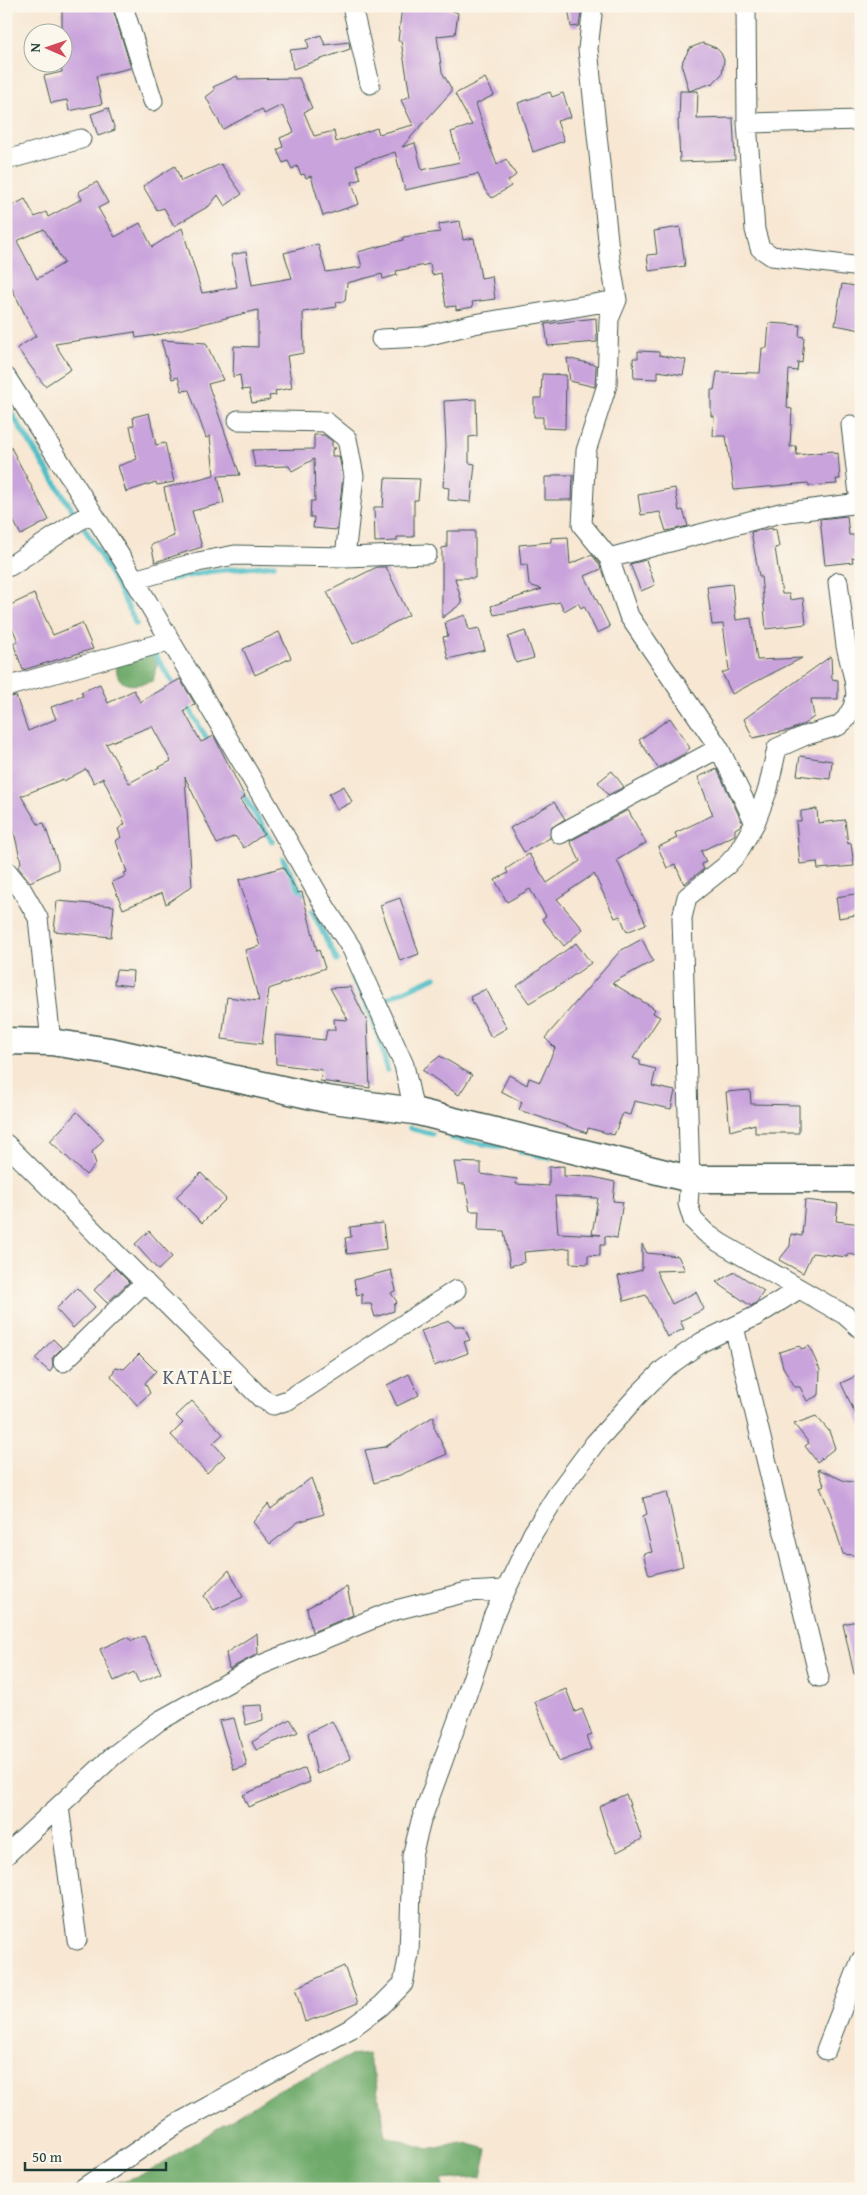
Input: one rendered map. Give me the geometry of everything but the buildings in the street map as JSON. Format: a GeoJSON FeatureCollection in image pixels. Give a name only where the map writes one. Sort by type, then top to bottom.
{"type":"FeatureCollection","features":[{"type":"Feature","properties":{"kind":"street"},"geometry":{"type":"LineString","coordinates":[[123,6],[152,101]]}},
{"type":"Feature","properties":{"kind":"street"},"geometry":{"type":"LineString","coordinates":[[352,6],[370,84]]}},
{"type":"Feature","properties":{"kind":"street"},"geometry":{"type":"LineString","coordinates":[[593,6],[588,48],[610,259],[617,300],[609,319],[607,386],[586,451],[582,524],[609,558],[628,616],[719,748],[755,823]]}},
{"type":"Feature","properties":{"kind":"street"},"geometry":{"type":"LineString","coordinates":[[746,6],[747,123],[755,230],[760,248],[772,256],[861,267]]}},
{"type":"Feature","properties":{"kind":"street"},"geometry":{"type":"LineString","coordinates":[[747,123],[861,120]]}},
{"type":"Feature","properties":{"kind":"street"},"geometry":{"type":"LineString","coordinates":[[6,160],[81,139]]}},
{"type":"Feature","properties":{"kind":"street"},"geometry":{"type":"LineString","coordinates":[[381,339],[422,337],[474,324],[617,300]]}},
{"type":"Feature","properties":{"kind":"street"},"geometry":{"type":"LineString","coordinates":[[6,377],[134,580],[327,910],[352,949],[404,1066],[414,1111]]}},
{"type":"Feature","properties":{"kind":"street"},"geometry":{"type":"LineString","coordinates":[[238,420],[326,422],[347,439],[354,476],[345,557]]}},
{"type":"Feature","properties":{"kind":"street"},"geometry":{"type":"LineString","coordinates":[[609,558],[780,513],[860,503],[852,425]]}},
{"type":"Feature","properties":{"kind":"street"},"geometry":{"type":"LineString","coordinates":[[6,567],[92,512]]}},
{"type":"Feature","properties":{"kind":"street"},"geometry":{"type":"LineString","coordinates":[[134,580],[198,562],[235,555],[345,557],[427,554]]}},
{"type":"Feature","properties":{"kind":"street"},"geometry":{"type":"LineString","coordinates":[[838,582],[846,646],[856,695],[853,707],[846,720],[838,726],[804,736],[777,748],[768,789],[755,823],[737,854],[727,865],[687,897],[682,918],[690,1179],[688,1204],[693,1220],[720,1243],[845,1315],[861,1329]]}},
{"type":"Feature","properties":{"kind":"street"},"geometry":{"type":"LineString","coordinates":[[6,687],[169,641]]}},
{"type":"Feature","properties":{"kind":"street"},"geometry":{"type":"LineString","coordinates":[[560,834],[719,748]]}},
{"type":"Feature","properties":{"kind":"street"},"geometry":{"type":"LineString","coordinates":[[6,870],[22,890],[38,918],[52,1042]]}},
{"type":"Feature","properties":{"kind":"street"},"geometry":{"type":"LineString","coordinates":[[6,1040],[52,1042],[110,1051],[326,1099],[414,1111],[690,1179],[861,1179]]}},
{"type":"Feature","properties":{"kind":"street"},"geometry":{"type":"LineString","coordinates":[[6,1144],[261,1398],[273,1405],[288,1400],[456,1290]]}},
{"type":"Feature","properties":{"kind":"street"},"geometry":{"type":"LineString","coordinates":[[63,1362],[145,1282]]}},
{"type":"Feature","properties":{"kind":"street"},"geometry":{"type":"LineString","coordinates":[[82,2189],[178,2123],[350,2029],[381,2006],[403,1984],[409,1954],[412,1856],[421,1821],[504,1590],[533,1533],[560,1490],[595,1443],[638,1394],[664,1369],[702,1342],[756,1316],[800,1289]]}},
{"type":"Feature","properties":{"kind":"street"},"geometry":{"type":"LineString","coordinates":[[734,1327],[819,1677]]}},
{"type":"Feature","properties":{"kind":"street"},"geometry":{"type":"LineString","coordinates":[[6,1855],[113,1756],[159,1721],[256,1667],[392,1611],[467,1592],[504,1590]]}},
{"type":"Feature","properties":{"kind":"street"},"geometry":{"type":"LineString","coordinates":[[59,1807],[77,1940]]}},
{"type":"Feature","properties":{"kind":"street"},"geometry":{"type":"LineString","coordinates":[[826,2050],[861,1960]]}},
{"type":"Feature","properties":{"kind":"green space"},"geometry":{"type":"Polygon","coordinates":[[[153,652],[157,665],[153,681],[133,685],[123,682],[119,678],[116,664],[153,652]]]}},
{"type":"Feature","properties":{"kind":"green space"},"geometry":{"type":"Polygon","coordinates":[[[367,2054],[376,2083],[386,2136],[428,2149],[461,2142],[487,2149],[481,2177],[442,2180],[443,2189],[108,2189],[112,2184],[147,2173],[278,2090],[349,2056],[367,2054]]]}},
{"type":"Feature","properties":{"kind":"waterway"},"geometry":{"type":"LineString","coordinates":[[6,405],[76,516]]}},
{"type":"Feature","properties":{"kind":"waterway"},"geometry":{"type":"LineString","coordinates":[[85,529],[116,583],[136,624]]}},
{"type":"Feature","properties":{"kind":"waterway"},"geometry":{"type":"LineString","coordinates":[[167,580],[212,571],[274,565]]}},
{"type":"Feature","properties":{"kind":"waterway"},"geometry":{"type":"LineString","coordinates":[[154,653],[176,688]]}},
{"type":"Feature","properties":{"kind":"waterway"},"geometry":{"type":"LineString","coordinates":[[185,702],[211,746]]}},
{"type":"Feature","properties":{"kind":"waterway"},"geometry":{"type":"LineString","coordinates":[[241,792],[272,841]]}},
{"type":"Feature","properties":{"kind":"waterway"},"geometry":{"type":"LineString","coordinates":[[283,859],[302,894]]}},
{"type":"Feature","properties":{"kind":"waterway"},"geometry":{"type":"LineString","coordinates":[[312,911],[337,960]]}},
{"type":"Feature","properties":{"kind":"waterway"},"geometry":{"type":"LineString","coordinates":[[386,1005],[384,1000],[435,977]]}},
{"type":"Feature","properties":{"kind":"waterway"},"geometry":{"type":"LineString","coordinates":[[352,979],[374,1023],[382,1046],[387,1070]]}},
{"type":"Feature","properties":{"kind":"waterway"},"geometry":{"type":"LineString","coordinates":[[410,1128],[432,1134]]}},
{"type":"Feature","properties":{"kind":"waterway"},"geometry":{"type":"LineString","coordinates":[[451,1138],[502,1147]]}},
{"type":"Feature","properties":{"kind":"waterway"},"geometry":{"type":"LineString","coordinates":[[520,1151],[550,1158]]}},
{"type":"Feature","properties":{"kind":"district","name":"KATALE"},"geometry":{"type":"Point","coordinates":[198,1377]}}]}
